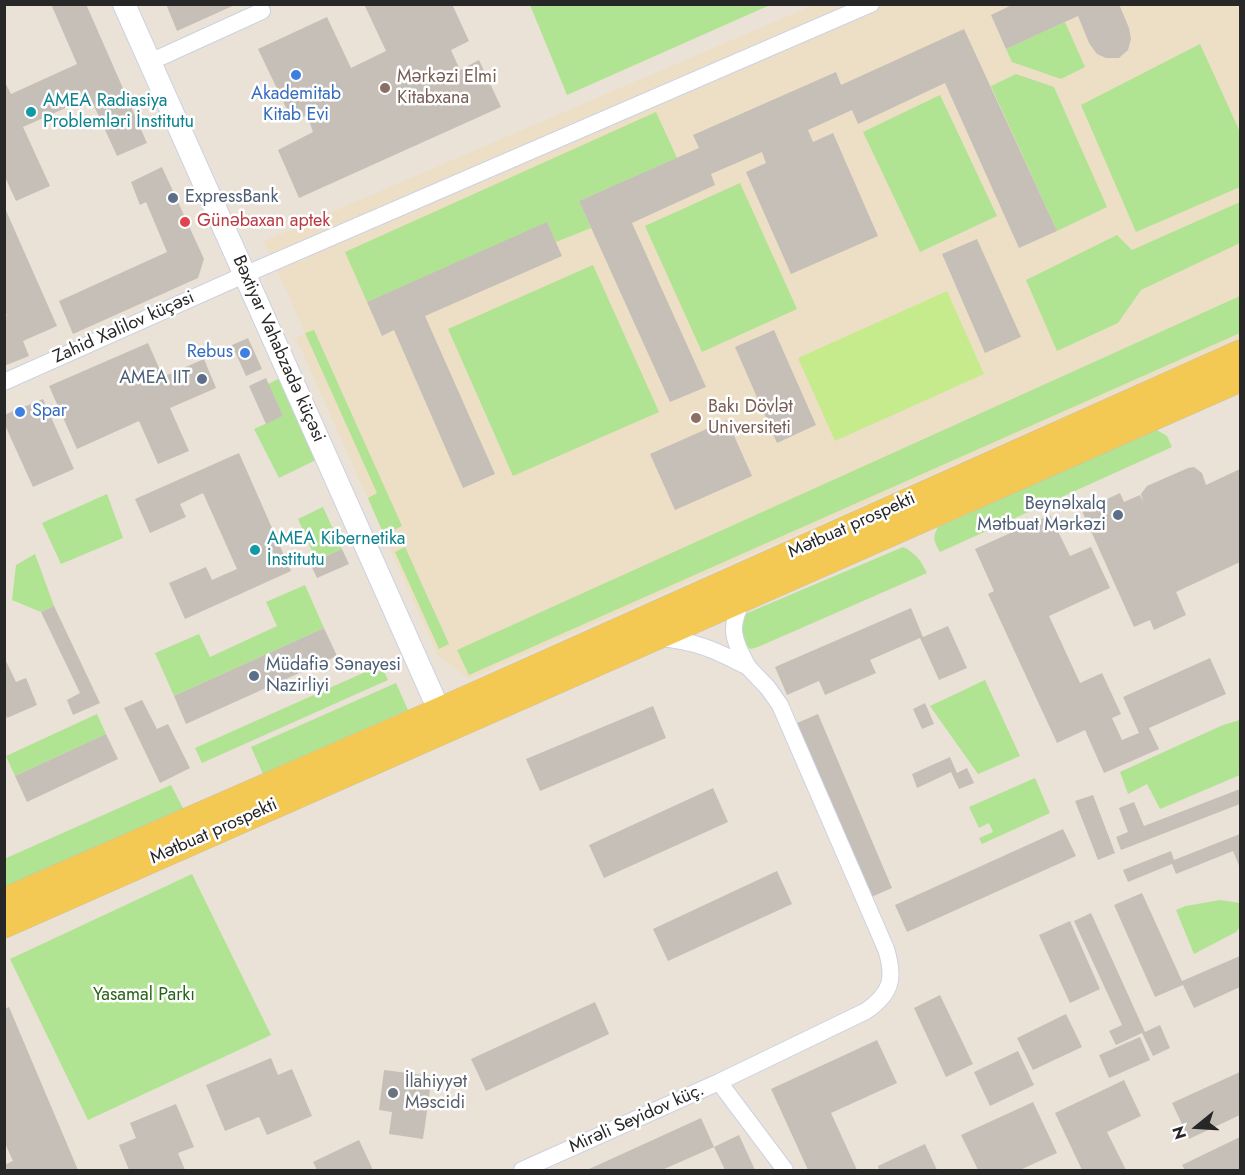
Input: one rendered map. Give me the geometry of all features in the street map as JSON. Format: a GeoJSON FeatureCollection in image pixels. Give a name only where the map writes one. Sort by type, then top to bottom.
{"type":"FeatureCollection","features":[{"type":"Feature","properties":{"kind":"main road","name":"Mətbuat prospekti"},"geometry":{"type":"LineString","coordinates":[[468,709],[1240,353]]}},
{"type":"Feature","properties":{"kind":"main road","name":"Mətbuat prospekti"},"geometry":{"type":"LineString","coordinates":[[468,709],[655,638],[1240,379]]}},
{"type":"Feature","properties":{"kind":"main road"},"geometry":{"type":"LineString","coordinates":[[420,730],[440,711],[468,709]]}},
{"type":"Feature","properties":{"kind":"main road","name":"Mətbuat prospekti"},"geometry":{"type":"LineString","coordinates":[[4,901],[420,730]]}},
{"type":"Feature","properties":{"kind":"main road","name":"Mətbuat prospekti"},"geometry":{"type":"LineString","coordinates":[[4,925],[420,730]]}},
{"type":"Feature","properties":{"kind":"street","name":"Bəxtiyar Vahabzadə küçəsi"},"geometry":{"type":"LineString","coordinates":[[124,4],[440,711]]}},
{"type":"Feature","properties":{"kind":"street","name":"Zahid Xəlilov küçəsi"},"geometry":{"type":"LineString","coordinates":[[4,382],[244,275],[871,4]]}},
{"type":"Feature","properties":{"kind":"street"},"geometry":{"type":"LineString","coordinates":[[150,62],[262,11]]}},
{"type":"Feature","properties":{"kind":"street"},"geometry":{"type":"LineString","coordinates":[[743,599],[734,618],[733,630],[738,648],[748,667]]}},
{"type":"Feature","properties":{"kind":"street"},"geometry":{"type":"LineString","coordinates":[[655,638],[694,643],[710,648],[748,667]]}},
{"type":"Feature","properties":{"kind":"street","name":"Mirəli Seyidov küç."},"geometry":{"type":"LineString","coordinates":[[522,1170],[718,1082],[866,1011],[884,996],[891,982],[891,964],[886,949],[780,705],[748,667]]}},
{"type":"Feature","properties":{"kind":"street"},"geometry":{"type":"LineString","coordinates":[[718,1082],[785,1170]]}},
{"type":"Feature","properties":{"kind":"shaded area","name":"Bakı Dövlət Universiteti"},"geometry":{"type":"Polygon","coordinates":[[[813,5],[1240,5],[1240,338],[469,679],[438,656],[296,338],[305,333],[264,241],[813,5]]]}},
{"type":"Feature","properties":{"kind":"green space"},"geometry":{"type":"Polygon","coordinates":[[[530,5],[770,5],[567,95],[530,5]]]}},
{"type":"Feature","properties":{"kind":"green space"},"geometry":{"type":"Polygon","coordinates":[[[1065,22],[1085,67],[1061,79],[1012,62],[1006,49],[1065,22]]]}},
{"type":"Feature","properties":{"kind":"green space"},"geometry":{"type":"Polygon","coordinates":[[[1200,44],[1240,132],[1240,187],[1136,232],[1081,105],[1200,44]]]}},
{"type":"Feature","properties":{"kind":"green space"},"geometry":{"type":"Polygon","coordinates":[[[1016,74],[1054,87],[1107,207],[1057,231],[991,86],[1016,74]]]}},
{"type":"Feature","properties":{"kind":"green space"},"geometry":{"type":"Polygon","coordinates":[[[940,95],[997,216],[920,252],[863,132],[940,95]]]}},
{"type":"Feature","properties":{"kind":"green space"},"geometry":{"type":"Polygon","coordinates":[[[656,112],[677,158],[579,201],[591,228],[556,242],[547,223],[367,302],[345,252],[656,112]]]}},
{"type":"Feature","properties":{"kind":"green space"},"geometry":{"type":"Polygon","coordinates":[[[740,183],[797,309],[702,352],[645,226],[740,183]]]}},
{"type":"Feature","properties":{"kind":"green space"},"geometry":{"type":"Polygon","coordinates":[[[1240,202],[1240,243],[1141,290],[1118,323],[1057,351],[1026,280],[1117,235],[1132,250],[1240,202]]]}},
{"type":"Feature","properties":{"kind":"green space"},"geometry":{"type":"Polygon","coordinates":[[[593,265],[659,412],[513,476],[448,329],[593,265]]]}},
{"type":"Feature","properties":{"kind":"green space"},"geometry":{"type":"Polygon","coordinates":[[[947,291],[984,374],[835,441],[798,358],[947,291]]]}},
{"type":"Feature","properties":{"kind":"green space"},"geometry":{"type":"Polygon","coordinates":[[[1240,296],[1240,333],[469,675],[457,650],[1240,296]]]}},
{"type":"Feature","properties":{"kind":"green space"},"geometry":{"type":"Polygon","coordinates":[[[314,330],[402,526],[384,535],[368,498],[377,493],[305,333],[314,330]]]}},
{"type":"Feature","properties":{"kind":"green space"},"geometry":{"type":"Polygon","coordinates":[[[284,376],[322,457],[279,478],[254,429],[283,416],[268,384],[284,376]]]}},
{"type":"Feature","properties":{"kind":"green space"},"geometry":{"type":"Polygon","coordinates":[[[1157,430],[1167,436],[1172,447],[940,552],[934,537],[938,527],[1157,430]]]}},
{"type":"Feature","properties":{"kind":"green space"},"geometry":{"type":"Polygon","coordinates":[[[107,494],[123,538],[61,564],[42,523],[107,494]]]}},
{"type":"Feature","properties":{"kind":"green space"},"geometry":{"type":"Polygon","coordinates":[[[323,507],[342,549],[316,560],[298,519],[323,507]]]}},
{"type":"Feature","properties":{"kind":"green space"},"geometry":{"type":"Polygon","coordinates":[[[405,547],[449,644],[439,649],[395,552],[405,547]]]}},
{"type":"Feature","properties":{"kind":"green space"},"geometry":{"type":"Polygon","coordinates":[[[903,547],[918,558],[927,573],[758,647],[751,649],[744,645],[741,634],[745,614],[903,547]]]}},
{"type":"Feature","properties":{"kind":"green space"},"geometry":{"type":"Polygon","coordinates":[[[35,554],[54,606],[41,612],[12,600],[16,565],[35,554]]]}},
{"type":"Feature","properties":{"kind":"green space"},"geometry":{"type":"Polygon","coordinates":[[[305,585],[324,628],[174,696],[155,653],[199,634],[210,657],[277,626],[266,602],[305,585]]]}},
{"type":"Feature","properties":{"kind":"green space"},"geometry":{"type":"Polygon","coordinates":[[[381,665],[388,680],[202,763],[195,748],[381,665]]]}},
{"type":"Feature","properties":{"kind":"green space"},"geometry":{"type":"Polygon","coordinates":[[[985,680],[1020,756],[978,774],[930,706],[985,680]]]}},
{"type":"Feature","properties":{"kind":"green space"},"geometry":{"type":"Polygon","coordinates":[[[396,683],[408,710],[263,774],[251,747],[396,683]]]}},
{"type":"Feature","properties":{"kind":"green space"},"geometry":{"type":"Polygon","coordinates":[[[97,714],[106,734],[15,776],[6,756],[97,714]]]}},
{"type":"Feature","properties":{"kind":"green space"},"geometry":{"type":"Polygon","coordinates":[[[1240,720],[1240,775],[1160,809],[1147,784],[1128,794],[1120,772],[1223,725],[1240,720]]]}},
{"type":"Feature","properties":{"kind":"green space"},"geometry":{"type":"Polygon","coordinates":[[[1035,778],[1050,813],[982,844],[979,838],[993,832],[989,823],[979,828],[969,807],[1035,778]]]}},
{"type":"Feature","properties":{"kind":"green space"},"geometry":{"type":"Polygon","coordinates":[[[171,785],[184,810],[5,889],[4,859],[171,785]]]}},
{"type":"Feature","properties":{"kind":"green space","name":"Yasamal Parkı"},"geometry":{"type":"Polygon","coordinates":[[[192,874],[271,1035],[88,1120],[10,959],[192,874]]]}},
{"type":"Feature","properties":{"kind":"green space"},"geometry":{"type":"Polygon","coordinates":[[[1220,900],[1240,903],[1240,927],[1236,932],[1194,954],[1176,910],[1220,900]]]}},
{"type":"Feature","properties":{"kind":"building","name":"AMEA Radiasiya Problemləri İnstitutu"},"geometry":{"type":"Polygon","coordinates":[[[51,4],[86,4],[147,143],[117,156],[90,97],[23,127],[50,186],[16,201],[4,175],[4,80],[11,94],[77,64],[51,4]]]}},
{"type":"Feature","properties":{"kind":"building"},"geometry":{"type":"Polygon","coordinates":[[[166,4],[237,4],[177,31],[166,4]]]}},
{"type":"Feature","properties":{"kind":"building","name":"Mərkəzi Elmi Kitabxana"},"geometry":{"type":"Polygon","coordinates":[[[364,4],[452,4],[469,41],[451,50],[460,70],[479,60],[501,107],[299,198],[278,150],[313,132],[307,115],[293,122],[258,49],[327,17],[351,68],[386,51],[364,4]]]}},
{"type":"Feature","properties":{"kind":"building"},"geometry":{"type":"Polygon","coordinates":[[[1014,4],[1119,4],[1129,28],[1131,39],[1128,50],[1119,58],[1106,58],[1097,54],[1089,43],[1078,16],[1006,49],[991,15],[1014,4]]]}},
{"type":"Feature","properties":{"kind":"building"},"geometry":{"type":"Polygon","coordinates":[[[964,29],[1057,231],[1019,248],[945,83],[858,124],[852,110],[808,130],[813,142],[833,133],[878,236],[791,274],[746,172],[766,163],[762,152],[711,174],[715,185],[632,223],[706,387],[670,402],[579,201],[699,148],[693,135],[836,72],[841,85],[964,29]]]}},
{"type":"Feature","properties":{"kind":"building"},"geometry":{"type":"Polygon","coordinates":[[[162,167],[204,259],[198,278],[73,334],[59,301],[167,252],[146,202],[140,205],[131,182],[162,167]]]}},
{"type":"Feature","properties":{"kind":"building"},"geometry":{"type":"Polygon","coordinates":[[[4,206],[57,326],[23,341],[29,356],[4,366],[4,317],[7,316],[4,310],[4,206]]]}},
{"type":"Feature","properties":{"kind":"building"},"geometry":{"type":"Polygon","coordinates":[[[547,222],[562,256],[425,316],[495,474],[463,488],[394,330],[382,336],[367,302],[547,222]]]}},
{"type":"Feature","properties":{"kind":"building"},"geometry":{"type":"Polygon","coordinates":[[[977,239],[1021,337],[985,353],[942,254],[977,239]]]}},
{"type":"Feature","properties":{"kind":"building"},"geometry":{"type":"Polygon","coordinates":[[[774,330],[816,425],[777,443],[735,347],[774,330]]]}},
{"type":"Feature","properties":{"kind":"building"},"geometry":{"type":"Polygon","coordinates":[[[248,338],[262,369],[246,376],[232,345],[248,338]]]}},
{"type":"Feature","properties":{"kind":"building"},"geometry":{"type":"Polygon","coordinates":[[[148,343],[163,377],[204,359],[216,388],[170,408],[189,451],[158,464],[139,421],[77,449],[49,386],[148,343]]]}},
{"type":"Feature","properties":{"kind":"building"},"geometry":{"type":"Polygon","coordinates":[[[266,378],[283,416],[266,424],[249,386],[266,378]]]}},
{"type":"Feature","properties":{"kind":"building"},"geometry":{"type":"Polygon","coordinates":[[[43,399],[74,469],[33,487],[4,423],[4,415],[43,399]]]}},
{"type":"Feature","properties":{"kind":"building"},"geometry":{"type":"Polygon","coordinates":[[[727,420],[752,476],[675,510],[650,454],[727,420]]]}},
{"type":"Feature","properties":{"kind":"building","name":"AMEA Kibernetika İnstitutu"},"geometry":{"type":"Polygon","coordinates":[[[239,453],[291,571],[185,619],[169,583],[206,567],[212,580],[237,569],[203,493],[180,504],[186,517],[150,533],[135,499],[239,453]]]}},
{"type":"Feature","properties":{"kind":"building"},"geometry":{"type":"Polygon","coordinates":[[[1194,467],[1202,473],[1206,485],[1240,469],[1240,562],[1176,592],[1186,615],[1154,630],[1150,620],[1134,627],[1082,511],[1120,493],[1124,502],[1140,495],[1143,502],[1141,494],[1147,486],[1194,467]]]}},
{"type":"Feature","properties":{"kind":"building"},"geometry":{"type":"Polygon","coordinates":[[[1050,515],[1070,556],[1091,547],[1110,588],[1049,616],[1080,683],[1102,673],[1121,714],[1112,718],[1122,740],[1139,733],[1123,697],[1210,658],[1226,694],[1149,728],[1159,749],[1104,773],[1085,730],[1057,743],[988,594],[994,591],[975,549],[1050,515]]]}},
{"type":"Feature","properties":{"kind":"building"},"geometry":{"type":"Polygon","coordinates":[[[342,549],[349,564],[317,578],[310,563],[342,549]]]}},
{"type":"Feature","properties":{"kind":"building"},"geometry":{"type":"Polygon","coordinates":[[[54,606],[100,703],[73,715],[67,700],[80,693],[41,612],[54,606]]]}},
{"type":"Feature","properties":{"kind":"building"},"geometry":{"type":"Polygon","coordinates":[[[911,608],[923,637],[948,626],[967,668],[939,680],[920,638],[870,660],[876,673],[825,695],[819,681],[787,695],[775,667],[911,608]]]}},
{"type":"Feature","properties":{"kind":"building","name":"Müdafiə Sənayesi Nazirliyi"},"geometry":{"type":"Polygon","coordinates":[[[324,628],[337,656],[186,724],[174,696],[324,628]]]}},
{"type":"Feature","properties":{"kind":"building"},"geometry":{"type":"Polygon","coordinates":[[[4,657],[16,682],[26,678],[37,705],[7,718],[4,713],[4,657]]]}},
{"type":"Feature","properties":{"kind":"building"},"geometry":{"type":"Polygon","coordinates":[[[142,700],[157,729],[168,724],[190,768],[160,783],[124,708],[142,700]]]}},
{"type":"Feature","properties":{"kind":"building"},"geometry":{"type":"Polygon","coordinates":[[[925,703],[934,724],[922,729],[913,709],[925,703]]]}},
{"type":"Feature","properties":{"kind":"building"},"geometry":{"type":"Polygon","coordinates":[[[653,706],[666,738],[540,791],[526,759],[653,706]]]}},
{"type":"Feature","properties":{"kind":"building"},"geometry":{"type":"Polygon","coordinates":[[[818,714],[892,888],[869,898],[795,724],[818,714]]]}},
{"type":"Feature","properties":{"kind":"building"},"geometry":{"type":"Polygon","coordinates":[[[106,734],[118,759],[27,802],[15,776],[106,734]]]}},
{"type":"Feature","properties":{"kind":"building"},"geometry":{"type":"Polygon","coordinates":[[[950,757],[957,773],[967,768],[974,783],[959,789],[951,772],[917,788],[912,774],[950,757]]]}},
{"type":"Feature","properties":{"kind":"building"},"geometry":{"type":"Polygon","coordinates":[[[713,788],[728,822],[604,878],[589,845],[713,788]]]}},
{"type":"Feature","properties":{"kind":"building"},"geometry":{"type":"Polygon","coordinates":[[[1240,789],[1240,804],[1121,850],[1116,837],[1128,832],[1119,808],[1134,802],[1144,826],[1240,789]]]}},
{"type":"Feature","properties":{"kind":"building"},"geometry":{"type":"Polygon","coordinates":[[[1093,795],[1115,853],[1098,860],[1075,801],[1093,795]]]}},
{"type":"Feature","properties":{"kind":"building"},"geometry":{"type":"Polygon","coordinates":[[[1063,829],[1076,856],[907,932],[895,905],[1063,829]]]}},
{"type":"Feature","properties":{"kind":"building"},"geometry":{"type":"Polygon","coordinates":[[[1240,834],[1240,868],[1233,851],[1176,874],[1172,864],[1128,882],[1123,870],[1171,851],[1174,860],[1240,834]]]}},
{"type":"Feature","properties":{"kind":"building"},"geometry":{"type":"Polygon","coordinates":[[[777,871],[792,904],[668,961],[653,929],[777,871]]]}},
{"type":"Feature","properties":{"kind":"building"},"geometry":{"type":"Polygon","coordinates":[[[1142,893],[1182,981],[1240,956],[1240,987],[1194,1008],[1183,985],[1155,997],[1114,905],[1142,893]]]}},
{"type":"Feature","properties":{"kind":"building"},"geometry":{"type":"Polygon","coordinates":[[[1091,913],[1145,1032],[1160,1025],[1170,1048],[1153,1056],[1142,1033],[1116,1045],[1109,1031],[1122,1025],[1074,921],[1091,913]]]}},
{"type":"Feature","properties":{"kind":"building"},"geometry":{"type":"Polygon","coordinates":[[[1070,921],[1100,989],[1070,1003],[1039,935],[1070,921]]]}},
{"type":"Feature","properties":{"kind":"building"},"geometry":{"type":"Polygon","coordinates":[[[940,995],[973,1064],[946,1077],[914,1008],[940,995]]]}},
{"type":"Feature","properties":{"kind":"building"},"geometry":{"type":"Polygon","coordinates":[[[595,1002],[609,1034],[486,1091],[471,1059],[595,1002]]]}},
{"type":"Feature","properties":{"kind":"building"},"geometry":{"type":"Polygon","coordinates":[[[9,1007],[78,1170],[4,1169],[4,1165],[13,1161],[4,1141],[4,1009],[9,1007]]]}},
{"type":"Feature","properties":{"kind":"building"},"geometry":{"type":"Polygon","coordinates":[[[1066,1014],[1082,1047],[1033,1070],[1017,1038],[1066,1014]]]}},
{"type":"Feature","properties":{"kind":"building"},"geometry":{"type":"Polygon","coordinates":[[[1140,1037],[1150,1060],[1109,1078],[1099,1055],[1140,1037]]]}},
{"type":"Feature","properties":{"kind":"building"},"geometry":{"type":"Polygon","coordinates":[[[877,1040],[897,1083],[831,1113],[857,1170],[808,1170],[771,1089],[877,1040]]]}},
{"type":"Feature","properties":{"kind":"building"},"geometry":{"type":"Polygon","coordinates":[[[1018,1051],[1034,1085],[990,1106],[974,1072],[1018,1051]]]}},
{"type":"Feature","properties":{"kind":"building"},"geometry":{"type":"Polygon","coordinates":[[[271,1058],[278,1075],[292,1069],[312,1116],[267,1135],[259,1117],[225,1131],[206,1085],[271,1058]]]}},
{"type":"Feature","properties":{"kind":"building"},"geometry":{"type":"Polygon","coordinates":[[[384,1070],[432,1076],[423,1139],[389,1134],[392,1112],[379,1110],[384,1070]]]}},
{"type":"Feature","properties":{"kind":"building"},"geometry":{"type":"Polygon","coordinates":[[[1240,1072],[1240,1115],[1189,1139],[1172,1103],[1240,1072]]]}},
{"type":"Feature","properties":{"kind":"building"},"geometry":{"type":"Polygon","coordinates":[[[1124,1080],[1141,1116],[1107,1132],[1126,1170],[1082,1170],[1055,1113],[1124,1080]]]}},
{"type":"Feature","properties":{"kind":"building"},"geometry":{"type":"Polygon","coordinates":[[[1033,1102],[1057,1153],[1020,1170],[978,1170],[961,1135],[1033,1102]]]}},
{"type":"Feature","properties":{"kind":"building"},"geometry":{"type":"Polygon","coordinates":[[[176,1104],[194,1147],[178,1153],[185,1170],[129,1170],[119,1145],[136,1138],[130,1123],[176,1104]]]}},
{"type":"Feature","properties":{"kind":"building"},"geometry":{"type":"Polygon","coordinates":[[[701,1118],[714,1147],[662,1170],[587,1170],[701,1118]]]}},
{"type":"Feature","properties":{"kind":"building"},"geometry":{"type":"Polygon","coordinates":[[[739,1135],[755,1170],[725,1170],[714,1147],[739,1135]]]}},
{"type":"Feature","properties":{"kind":"building"},"geometry":{"type":"Polygon","coordinates":[[[1240,1137],[1240,1170],[1185,1170],[1182,1165],[1240,1137]]]}},
{"type":"Feature","properties":{"kind":"building"},"geometry":{"type":"Polygon","coordinates":[[[359,1140],[373,1170],[317,1170],[313,1162],[359,1140]]]}},
{"type":"Feature","properties":{"kind":"building"},"geometry":{"type":"Polygon","coordinates":[[[925,1144],[937,1170],[879,1170],[878,1166],[925,1144]]]}},
{"type":"Feature","properties":{"kind":"place","name":"Akademitab Kitab Evi"},"geometry":{"type":"Point","coordinates":[296,75]}},
{"type":"Feature","properties":{"kind":"place","name":"Mərkəzi Elmi Kitabxana"},"geometry":{"type":"Point","coordinates":[385,88]}},
{"type":"Feature","properties":{"kind":"place","name":"AMEA Radiasiya Problemləri İnstitutu"},"geometry":{"type":"Point","coordinates":[31,112]}},
{"type":"Feature","properties":{"kind":"place","name":"ExpressBank"},"geometry":{"type":"Point","coordinates":[173,198]}},
{"type":"Feature","properties":{"kind":"place","name":"Günəbaxan aptek"},"geometry":{"type":"Point","coordinates":[185,222]}},
{"type":"Feature","properties":{"kind":"place","name":"Rebus"},"geometry":{"type":"Point","coordinates":[245,353]}},
{"type":"Feature","properties":{"kind":"place","name":"AMEA IIT"},"geometry":{"type":"Point","coordinates":[202,379]}},
{"type":"Feature","properties":{"kind":"place","name":"Spar"},"geometry":{"type":"Point","coordinates":[20,412]}},
{"type":"Feature","properties":{"kind":"place","name":"Bakı Dövlət Universiteti"},"geometry":{"type":"Point","coordinates":[696,418]}},
{"type":"Feature","properties":{"kind":"place","name":"Beynəlxalq Mətbuat Mərkəzi"},"geometry":{"type":"Point","coordinates":[1118,515]}},
{"type":"Feature","properties":{"kind":"place","name":"AMEA Kibernetika İnstitutu"},"geometry":{"type":"Point","coordinates":[255,550]}},
{"type":"Feature","properties":{"kind":"place","name":"Müdafiə Sənayesi Nazirliyi"},"geometry":{"type":"Point","coordinates":[254,676]}},
{"type":"Feature","properties":{"kind":"place","name":"İlahiyyət Məscidi"},"geometry":{"type":"Point","coordinates":[393,1093]}}]}
